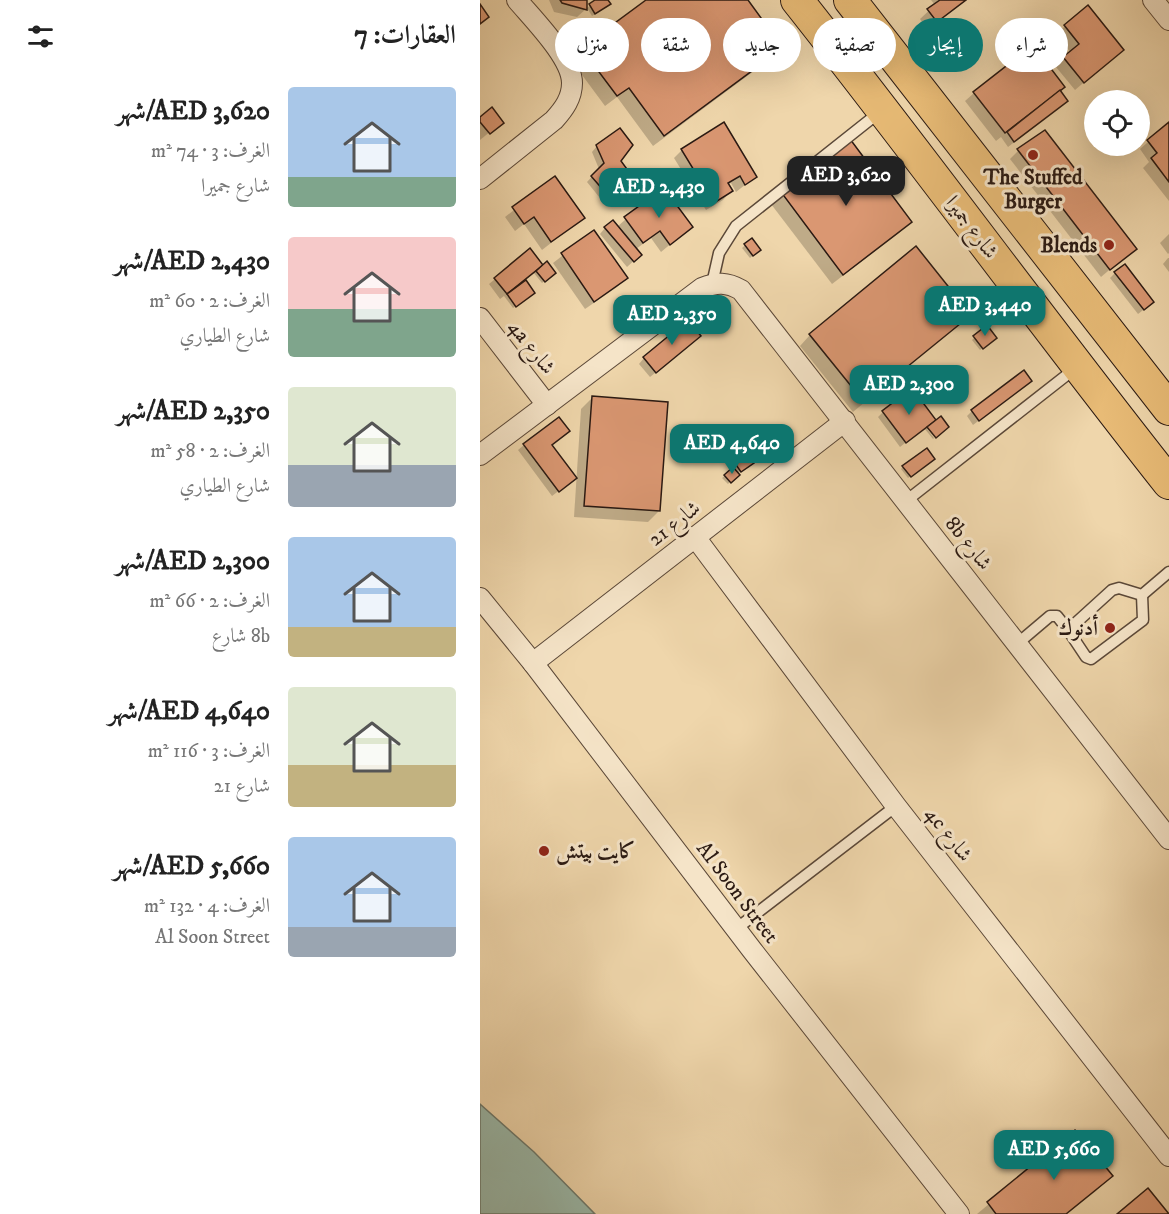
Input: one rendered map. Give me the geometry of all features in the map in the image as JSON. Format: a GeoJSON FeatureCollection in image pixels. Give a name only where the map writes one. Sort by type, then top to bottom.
{"type":"FeatureCollection","features":[{"type":"Feature","properties":{"kind":"main road","name":"شارع جميرا"},"geometry":{"type":"LineString","coordinates":[[797,0],[884,109],[1077,367],[1169,483]]}},
{"type":"Feature","properties":{"kind":"main road","name":"شارع جميرا"},"geometry":{"type":"LineString","coordinates":[[850,0],[1169,409]]}},
{"type":"Feature","properties":{"kind":"street"},"geometry":{"type":"LineString","coordinates":[[480,179],[554,120],[564,109],[571,96],[573,81],[568,67],[560,53],[518,0]]}},
{"type":"Feature","properties":{"kind":"street"},"geometry":{"type":"LineString","coordinates":[[1153,0],[1169,20]]}},
{"type":"Feature","properties":{"kind":"street"},"geometry":{"type":"LineString","coordinates":[[480,455],[693,294],[718,284]]}},
{"type":"Feature","properties":{"kind":"street","name":"8b شارع"},"geometry":{"type":"LineString","coordinates":[[718,284],[741,290],[748,297],[1169,839]]}},
{"type":"Feature","properties":{"kind":"street","name":"4a شارع"},"geometry":{"type":"LineString","coordinates":[[480,318],[547,405]]}},
{"type":"Feature","properties":{"kind":"street","name":"شارع 21"},"geometry":{"type":"LineString","coordinates":[[533,663],[845,421]]}},
{"type":"Feature","properties":{"kind":"street","name":"4c شارع"},"geometry":{"type":"LineString","coordinates":[[695,537],[896,806],[1169,1156]]}},
{"type":"Feature","properties":{"kind":"street","name":"Al Soon Street"},"geometry":{"type":"LineString","coordinates":[[480,598],[533,663],[736,929],[960,1214]]}},
{"type":"Feature","properties":{"kind":"lane"},"geometry":{"type":"LineString","coordinates":[[718,284],[719,253],[736,226],[884,109]]}},
{"type":"Feature","properties":{"kind":"lane"},"geometry":{"type":"LineString","coordinates":[[906,501],[1077,367]]}},
{"type":"Feature","properties":{"kind":"lane"},"geometry":{"type":"LineString","coordinates":[[1142,596],[1169,572]]}},
{"type":"Feature","properties":{"kind":"lane"},"geometry":{"type":"LineString","coordinates":[[1068,630],[1112,590],[1119,588],[1142,596]]}},
{"type":"Feature","properties":{"kind":"lane"},"geometry":{"type":"LineString","coordinates":[[1017,644],[1054,615],[1068,630],[1086,657],[1091,659],[1143,620],[1142,596]]}},
{"type":"Feature","properties":{"kind":"lane"},"geometry":{"type":"LineString","coordinates":[[736,929],[896,806]]}},
{"type":"Feature","properties":{"kind":"shaded area"},"geometry":{"type":"Polygon","coordinates":[[[480,1104],[534,1152],[595,1214],[480,1214],[480,1104]]]}},
{"type":"Feature","properties":{"kind":"building"},"geometry":{"type":"Polygon","coordinates":[[[560,0],[587,0],[587,10],[562,3],[560,0]]]}},
{"type":"Feature","properties":{"kind":"building"},"geometry":{"type":"Polygon","coordinates":[[[595,0],[608,0],[611,4],[595,14],[589,4],[595,0]]]}},
{"type":"Feature","properties":{"kind":"building"},"geometry":{"type":"Polygon","coordinates":[[[646,0],[748,0],[761,18],[723,18],[723,72],[751,72],[664,136],[629,88],[617,96],[599,72],[629,72],[629,18],[622,18],[646,0]]]}},
{"type":"Feature","properties":{"kind":"building"},"geometry":{"type":"Polygon","coordinates":[[[940,0],[966,0],[942,18],[934,18],[927,9],[940,0]]]}},
{"type":"Feature","properties":{"kind":"building"},"geometry":{"type":"Polygon","coordinates":[[[480,4],[489,17],[480,24],[480,4]]]}},
{"type":"Feature","properties":{"kind":"building"},"geometry":{"type":"Polygon","coordinates":[[[1088,5],[1124,50],[1084,83],[1068,63],[1068,53],[1079,44],[1068,30],[1068,22],[1088,5]]]}},
{"type":"Feature","properties":{"kind":"building"},"geometry":{"type":"Polygon","coordinates":[[[999,72],[1054,72],[1065,87],[1005,133],[973,92],[999,72]]]}},
{"type":"Feature","properties":{"kind":"building"},"geometry":{"type":"Polygon","coordinates":[[[1060,90],[1068,101],[1014,142],[1007,132],[1060,90]]]}},
{"type":"Feature","properties":{"kind":"building"},"geometry":{"type":"Polygon","coordinates":[[[492,107],[504,123],[490,134],[480,122],[480,117],[492,107]]]}},
{"type":"Feature","properties":{"kind":"building"},"geometry":{"type":"Polygon","coordinates":[[[724,122],[757,177],[745,185],[740,176],[728,183],[733,191],[714,203],[681,149],[724,122]]]}},
{"type":"Feature","properties":{"kind":"building"},"geometry":{"type":"Polygon","coordinates":[[[1169,122],[1169,182],[1151,158],[1157,153],[1150,144],[1150,138],[1169,122]]]}},
{"type":"Feature","properties":{"kind":"building"},"geometry":{"type":"Polygon","coordinates":[[[620,128],[633,145],[621,161],[635,180],[611,199],[591,176],[604,163],[596,145],[620,128]]]}},
{"type":"Feature","properties":{"kind":"building"},"geometry":{"type":"Polygon","coordinates":[[[1045,130],[1137,249],[1110,270],[1017,149],[1045,130]]]}},
{"type":"Feature","properties":{"kind":"building"},"geometry":{"type":"Polygon","coordinates":[[[850,139],[912,222],[843,275],[781,192],[850,139]]]}},
{"type":"Feature","properties":{"kind":"building"},"geometry":{"type":"Polygon","coordinates":[[[555,176],[585,218],[551,242],[534,217],[524,224],[512,207],[555,176]]]}},
{"type":"Feature","properties":{"kind":"building"},"geometry":{"type":"Polygon","coordinates":[[[664,188],[693,227],[670,245],[660,231],[643,243],[624,217],[664,188]]]}},
{"type":"Feature","properties":{"kind":"building"},"geometry":{"type":"Polygon","coordinates":[[[613,220],[642,255],[634,262],[604,227],[613,220]]]}},
{"type":"Feature","properties":{"kind":"building"},"geometry":{"type":"Polygon","coordinates":[[[594,230],[628,278],[594,302],[561,253],[594,230]]]}},
{"type":"Feature","properties":{"kind":"building"},"geometry":{"type":"Polygon","coordinates":[[[752,238],[761,250],[753,256],[744,244],[752,238]]]}},
{"type":"Feature","properties":{"kind":"building"},"geometry":{"type":"Polygon","coordinates":[[[916,246],[971,315],[864,402],[809,334],[916,246]]]}},
{"type":"Feature","properties":{"kind":"building"},"geometry":{"type":"Polygon","coordinates":[[[530,248],[543,265],[507,294],[494,278],[530,248]]]}},
{"type":"Feature","properties":{"kind":"building"},"geometry":{"type":"Polygon","coordinates":[[[547,261],[556,273],[545,282],[536,271],[547,261]]]}},
{"type":"Feature","properties":{"kind":"building"},"geometry":{"type":"Polygon","coordinates":[[[1125,264],[1154,302],[1144,310],[1114,272],[1125,264]]]}},
{"type":"Feature","properties":{"kind":"building"},"geometry":{"type":"Polygon","coordinates":[[[526,280],[535,293],[516,307],[507,294],[526,280]]]}},
{"type":"Feature","properties":{"kind":"building"},"geometry":{"type":"Polygon","coordinates":[[[688,320],[701,336],[656,373],[643,357],[688,320]]]}},
{"type":"Feature","properties":{"kind":"building"},"geometry":{"type":"Polygon","coordinates":[[[987,325],[997,338],[983,349],[973,336],[987,325]]]}},
{"type":"Feature","properties":{"kind":"building"},"geometry":{"type":"Polygon","coordinates":[[[1024,370],[1032,381],[979,421],[971,410],[1024,370]]]}},
{"type":"Feature","properties":{"kind":"building"},"geometry":{"type":"Polygon","coordinates":[[[912,388],[936,420],[906,443],[882,411],[912,388]]]}},
{"type":"Feature","properties":{"kind":"building"},"geometry":{"type":"Polygon","coordinates":[[[592,396],[668,402],[660,511],[584,506],[592,396]]]}},
{"type":"Feature","properties":{"kind":"building"},"geometry":{"type":"Polygon","coordinates":[[[941,416],[949,427],[936,438],[927,427],[941,416]]]}},
{"type":"Feature","properties":{"kind":"building"},"geometry":{"type":"Polygon","coordinates":[[[559,417],[570,431],[552,445],[577,478],[559,492],[523,444],[559,417]]]}},
{"type":"Feature","properties":{"kind":"building"},"geometry":{"type":"Polygon","coordinates":[[[781,432],[784,438],[774,444],[770,439],[781,432]]]}},
{"type":"Feature","properties":{"kind":"building"},"geometry":{"type":"Polygon","coordinates":[[[927,448],[935,459],[911,477],[902,466],[927,448]]]}},
{"type":"Feature","properties":{"kind":"building"},"geometry":{"type":"Polygon","coordinates":[[[745,450],[754,463],[741,472],[732,459],[745,450]]]}},
{"type":"Feature","properties":{"kind":"building"},"geometry":{"type":"Polygon","coordinates":[[[733,467],[740,475],[731,483],[724,475],[733,467]]]}},
{"type":"Feature","properties":{"kind":"building"},"geometry":{"type":"Polygon","coordinates":[[[1075,1130],[1113,1176],[1066,1214],[996,1214],[987,1202],[1075,1130]]]}},
{"type":"Feature","properties":{"kind":"building"},"geometry":{"type":"Polygon","coordinates":[[[1148,1188],[1169,1214],[1117,1214],[1148,1188]]]}},
{"type":"Feature","properties":{"kind":"place","name":"The Stuffed Burger"},"geometry":{"type":"Point","coordinates":[1033,155]}},
{"type":"Feature","properties":{"kind":"place","name":"Blends"},"geometry":{"type":"Point","coordinates":[1109,245]}},
{"type":"Feature","properties":{"kind":"place","name":"أدنوك"},"geometry":{"type":"Point","coordinates":[1110,628]}},
{"type":"Feature","properties":{"kind":"place","name":"كايت بيتش"},"geometry":{"type":"Point","coordinates":[544,851]}}]}
